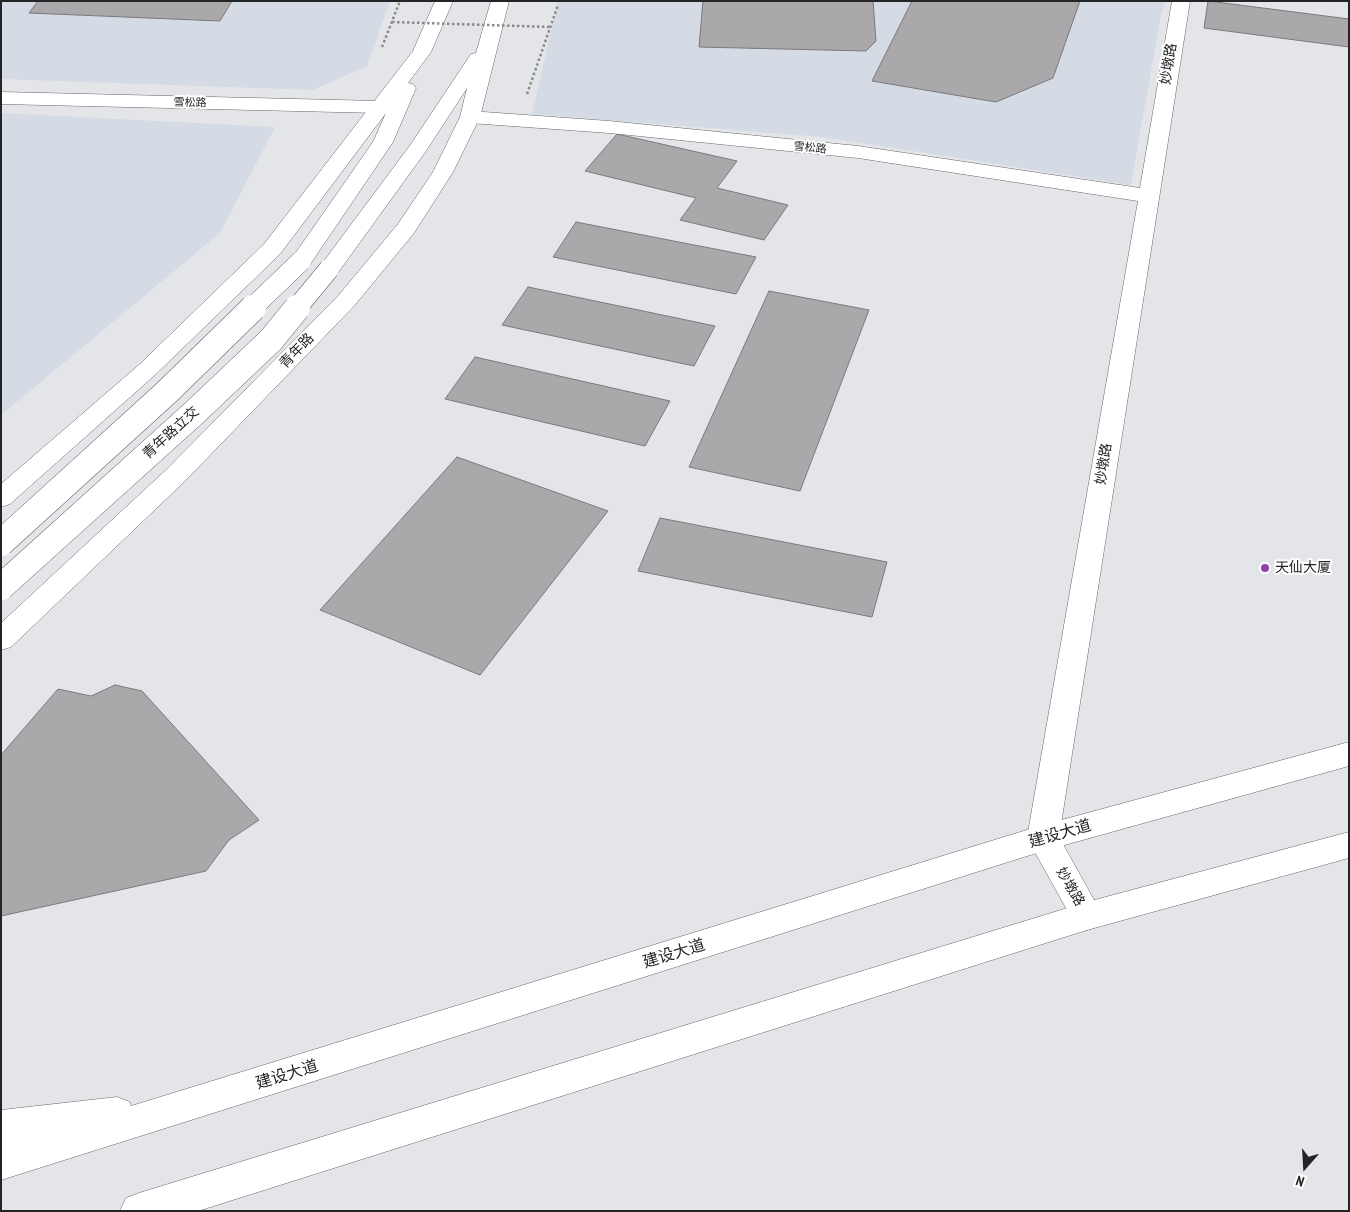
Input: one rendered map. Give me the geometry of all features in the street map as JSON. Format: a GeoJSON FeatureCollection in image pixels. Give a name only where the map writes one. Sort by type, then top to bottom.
{"type":"FeatureCollection","features":[{"type":"Feature","properties":{"kind":"main road","name":"妙墩路"},"geometry":{"type":"LineString","coordinates":[[1087,916],[1043,838],[1181,1]]}},
{"type":"Feature","properties":{"kind":"main road"},"geometry":{"type":"LineString","coordinates":[[1,543],[166,392],[301,261],[383,142],[443,2]]}},
{"type":"Feature","properties":{"kind":"main road","name":"青年路"},"geometry":{"type":"LineString","coordinates":[[1,640],[176,475],[346,301],[406,228],[443,172],[470,117],[488,43],[501,4]]}},
{"type":"Feature","properties":{"kind":"main road","name":"青年路立交"},"geometry":{"type":"LineString","coordinates":[[1,587],[194,413],[271,340],[329,269],[419,147],[488,43]]}},
{"type":"Feature","properties":{"kind":"main road"},"geometry":{"type":"LineString","coordinates":[[1,498],[148,369],[272,249],[422,52]]}},
{"type":"Feature","properties":{"kind":"main road","name":"雪松路"},"geometry":{"type":"LineString","coordinates":[[1,98],[379,107]]}},
{"type":"Feature","properties":{"kind":"main road","name":"雪松路"},"geometry":{"type":"LineString","coordinates":[[470,117],[609,127],[858,152],[1148,196]]}},
{"type":"Feature","properties":{"kind":"main road","name":"建设大道"},"geometry":{"type":"LineString","coordinates":[[1,1162],[183,1107],[1043,838],[1349,754]]}},
{"type":"Feature","properties":{"kind":"main road"},"geometry":{"type":"LineString","coordinates":[[138,1211],[1087,916],[1349,845]]}},
{"type":"Feature","properties":{"kind":"main road"},"geometry":{"type":"LineString","coordinates":[[1,1127],[183,1107]]}},
{"type":"Feature","properties":{"kind":"path"},"geometry":{"type":"LineString","coordinates":[[382,47],[400,1]]}},
{"type":"Feature","properties":{"kind":"path"},"geometry":{"type":"LineString","coordinates":[[525,98],[558,5]]}},
{"type":"Feature","properties":{"kind":"path"},"geometry":{"type":"LineString","coordinates":[[392,22],[550,28]]}},
{"type":"Feature","properties":{"kind":"shaded area"},"geometry":{"type":"Polygon","coordinates":[[[1,1],[390,1],[367,66],[313,90],[1,79],[1,1]]]}},
{"type":"Feature","properties":{"kind":"shaded area"},"geometry":{"type":"Polygon","coordinates":[[[558,1],[1165,1],[1131,185],[822,137],[532,114],[558,1]]]}},
{"type":"Feature","properties":{"kind":"shaded area"},"geometry":{"type":"Polygon","coordinates":[[[1,113],[275,127],[220,233],[1,415],[1,113]]]}},
{"type":"Feature","properties":{"kind":"building"},"geometry":{"type":"Polygon","coordinates":[[[38,1],[232,1],[220,21],[29,13],[38,1]]]}},
{"type":"Feature","properties":{"kind":"building"},"geometry":{"type":"Polygon","coordinates":[[[703,1],[873,1],[876,41],[866,51],[699,47],[703,1]]]}},
{"type":"Feature","properties":{"kind":"building"},"geometry":{"type":"Polygon","coordinates":[[[912,1],[1080,1],[1053,78],[996,102],[872,81],[912,1]]]}},
{"type":"Feature","properties":{"kind":"building"},"geometry":{"type":"Polygon","coordinates":[[[1208,1],[1349,19],[1349,47],[1204,28],[1208,1]]]}},
{"type":"Feature","properties":{"kind":"building"},"geometry":{"type":"Polygon","coordinates":[[[617,134],[737,161],[717,188],[788,205],[764,240],[680,220],[696,198],[585,171],[617,134]]]}},
{"type":"Feature","properties":{"kind":"building"},"geometry":{"type":"Polygon","coordinates":[[[576,222],[756,257],[736,294],[553,257],[576,222]]]}},
{"type":"Feature","properties":{"kind":"building"},"geometry":{"type":"Polygon","coordinates":[[[528,287],[715,326],[694,366],[502,325],[528,287]]]}},
{"type":"Feature","properties":{"kind":"building"},"geometry":{"type":"Polygon","coordinates":[[[769,291],[869,310],[800,491],[689,467],[769,291]]]}},
{"type":"Feature","properties":{"kind":"building"},"geometry":{"type":"Polygon","coordinates":[[[475,357],[670,401],[645,446],[445,399],[475,357]]]}},
{"type":"Feature","properties":{"kind":"building"},"geometry":{"type":"Polygon","coordinates":[[[457,457],[608,511],[480,675],[320,610],[457,457]]]}},
{"type":"Feature","properties":{"kind":"building"},"geometry":{"type":"Polygon","coordinates":[[[660,518],[887,562],[872,617],[638,571],[660,518]]]}},
{"type":"Feature","properties":{"kind":"building"},"geometry":{"type":"Polygon","coordinates":[[[115,685],[142,691],[259,820],[229,840],[206,871],[1,916],[1,755],[58,689],[91,696],[115,685]]]}},
{"type":"Feature","properties":{"kind":"place","name":"天仙大厦"},"geometry":{"type":"Point","coordinates":[1265,568]}}]}
